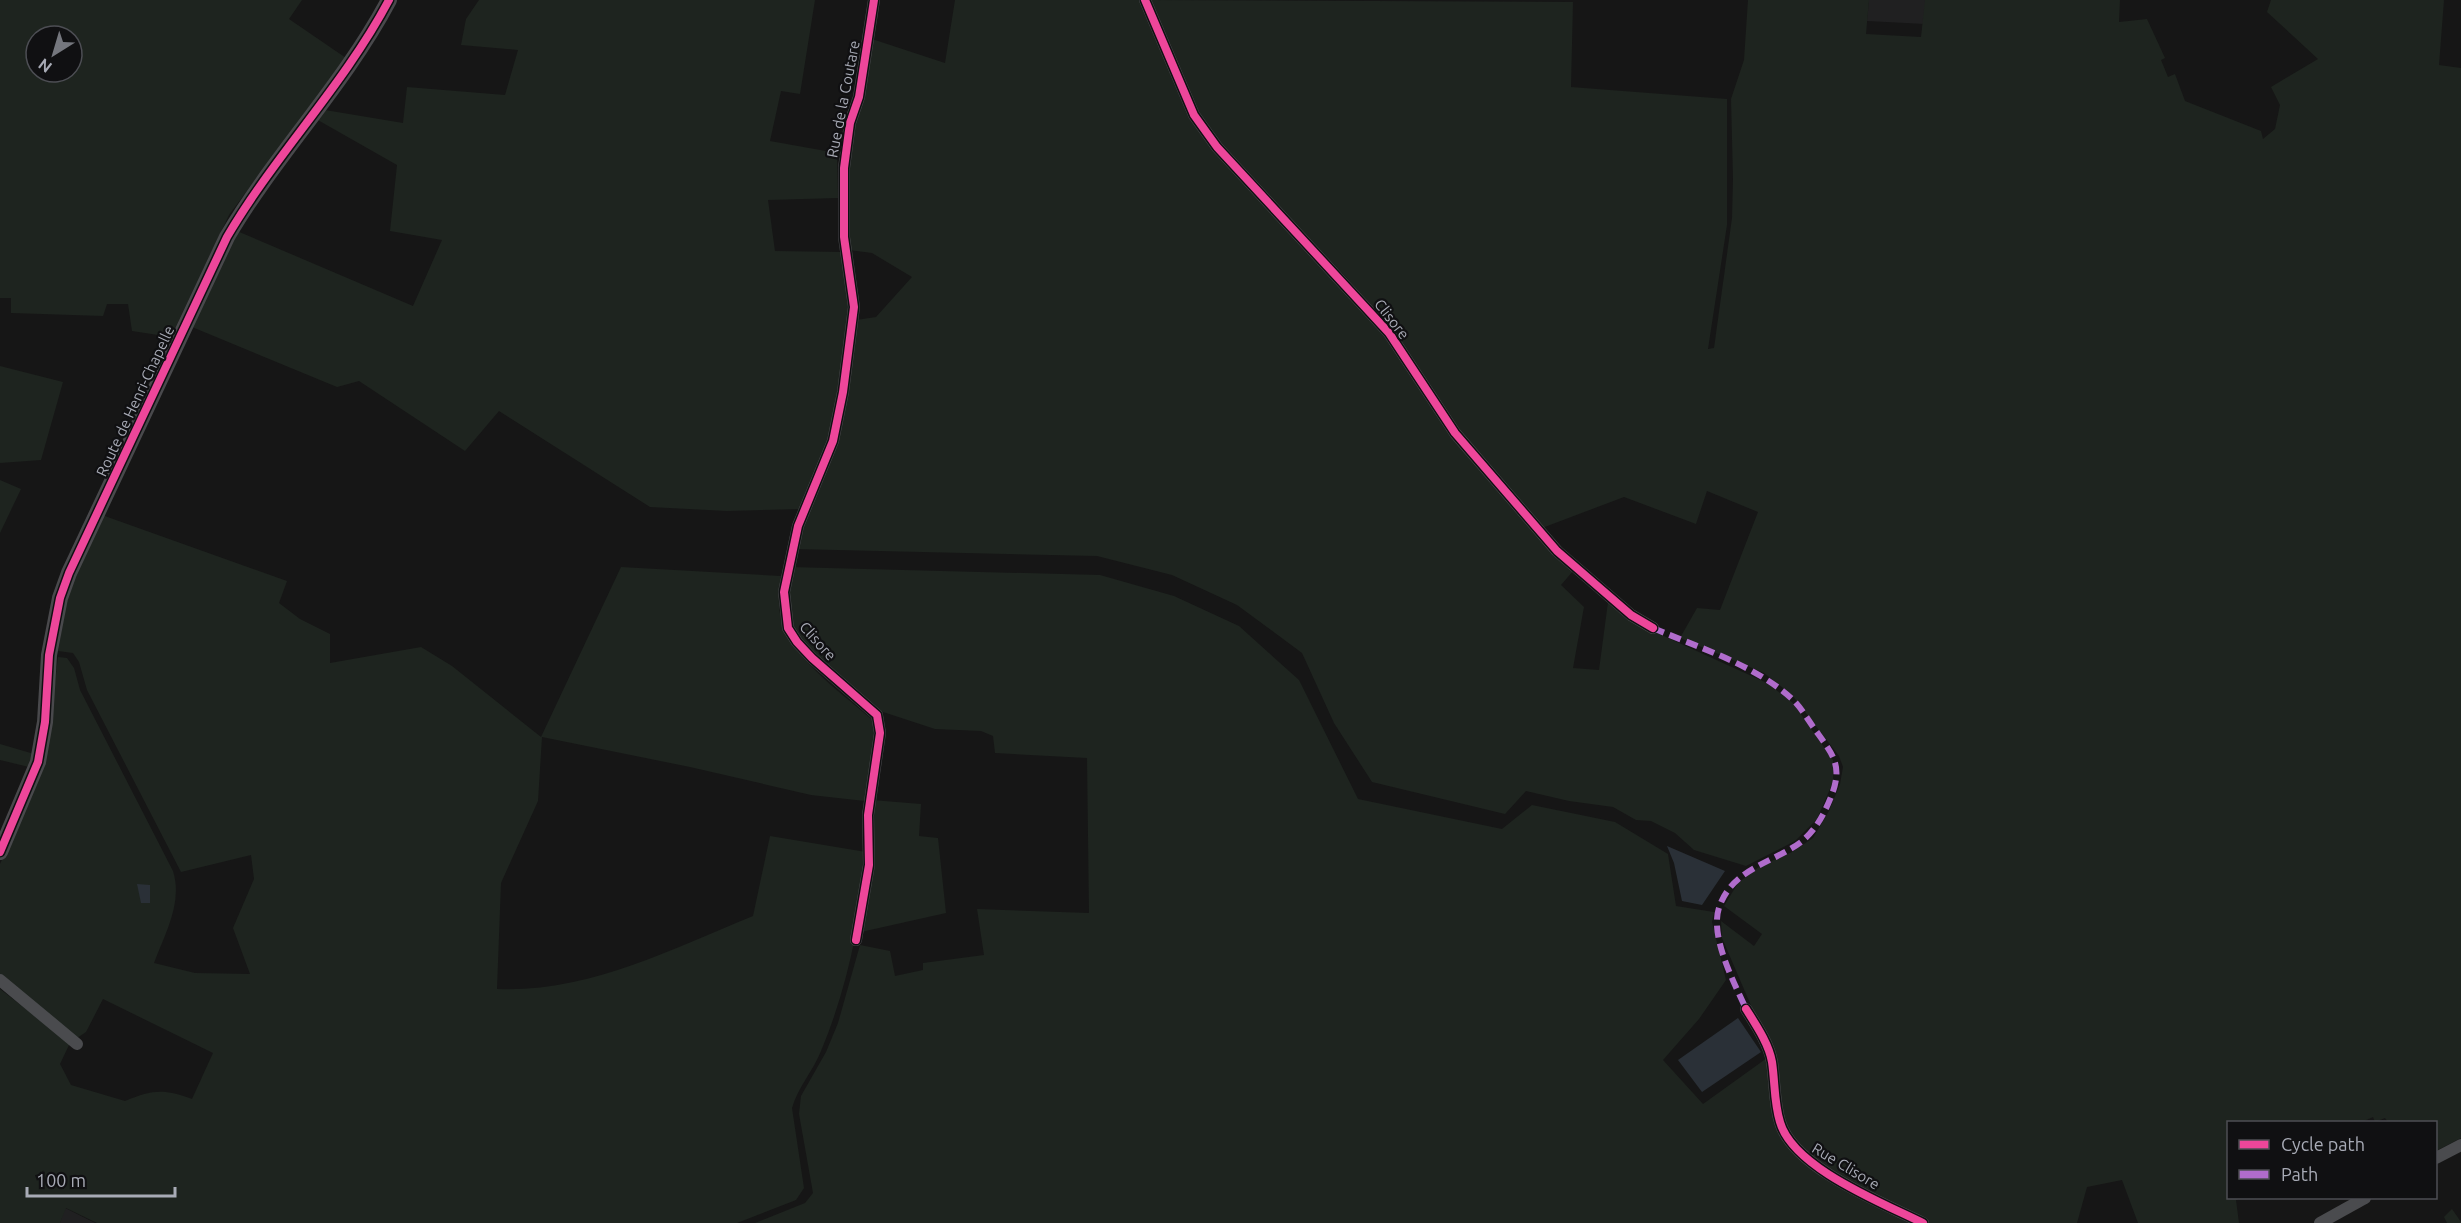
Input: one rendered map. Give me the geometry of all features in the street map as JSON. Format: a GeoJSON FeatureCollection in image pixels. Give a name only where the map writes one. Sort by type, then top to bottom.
{"type":"FeatureCollection","features":[{"type":"Feature","properties":{"kind":"street","name":"Route de Henri-Chapelle"},"geometry":{"type":"LineString","coordinates":[[0,852],[38,762],[45,722],[49,655],[60,598],[69,573],[227,237],[247,203],[339,79],[389,0]]}},
{"type":"Feature","properties":{"kind":"street","name":"Rue de la Coutare"},"geometry":{"type":"LineString","coordinates":[[849,346],[854,307],[844,237],[844,168],[850,123],[859,97],[874,0]]}},
{"type":"Feature","properties":{"kind":"street","name":"Clisore"},"geometry":{"type":"LineString","coordinates":[[1145,0],[1194,115],[1217,147],[1389,333],[1455,433],[1557,551],[1631,615],[1653,628]]}},
{"type":"Feature","properties":{"kind":"street","name":"Clisore"},"geometry":{"type":"LineString","coordinates":[[849,346],[833,441],[798,526],[784,592],[788,628],[798,642],[812,658],[877,715],[880,733],[868,815],[869,866],[856,940]]}},
{"type":"Feature","properties":{"kind":"street"},"geometry":{"type":"LineString","coordinates":[[0,980],[77,1044]]}},
{"type":"Feature","properties":{"kind":"street","name":"Rue Clisore"},"geometry":{"type":"LineString","coordinates":[[1746,1009],[1772,1060],[1780,1123],[1788,1139],[1801,1154],[1837,1178],[1923,1223]]}},
{"type":"Feature","properties":{"kind":"street"},"geometry":{"type":"LineString","coordinates":[[2437,1157],[2461,1145]]}},
{"type":"Feature","properties":{"kind":"street"},"geometry":{"type":"LineString","coordinates":[[2320,1223],[2362,1199]]}},
{"type":"Feature","properties":{"kind":"shaded area"},"geometry":{"type":"Polygon","coordinates":[[[0,0],[302,0],[289,19],[346,58],[229,215],[171,337],[132,331],[128,304],[107,304],[103,316],[11,313],[11,298],[0,298],[0,0]]]}},
{"type":"Feature","properties":{"kind":"shaded area"},"geometry":{"type":"Polygon","coordinates":[[[479,0],[815,0],[800,94],[781,91],[770,141],[837,153],[838,198],[768,200],[775,251],[843,252],[850,307],[832,428],[801,509],[727,511],[650,507],[499,411],[465,451],[359,381],[337,387],[192,327],[237,231],[413,306],[442,240],[390,231],[397,165],[316,119],[325,110],[403,123],[407,87],[505,95],[518,50],[461,45],[466,19],[479,0]]]}},
{"type":"Feature","properties":{"kind":"shaded area"},"geometry":{"type":"Polygon","coordinates":[[[955,0],[1142,0],[1181,99],[1391,342],[1434,411],[1573,571],[1561,585],[1584,607],[1573,668],[1599,670],[1608,602],[1646,628],[1767,683],[1793,703],[1833,760],[1833,782],[1817,819],[1795,841],[1746,866],[1694,850],[1675,833],[1651,821],[1636,820],[1613,807],[1569,801],[1526,791],[1505,814],[1372,782],[1334,723],[1302,653],[1237,605],[1172,575],[1097,556],[794,549],[839,434],[856,320],[876,317],[912,277],[872,253],[849,250],[848,156],[872,39],[945,63],[955,0]]]}},
{"type":"Feature","properties":{"kind":"shaded area"},"geometry":{"type":"Polygon","coordinates":[[[1149,0],[1573,2],[1571,87],[1727,99],[1727,225],[1708,349],[1714,348],[1732,218],[1731,99],[1744,60],[1748,0],[1869,0],[1866,34],[1921,37],[1925,0],[2120,0],[2119,22],[2147,19],[2165,58],[2161,60],[2168,77],[2175,74],[2185,101],[2261,131],[2263,139],[2275,129],[2280,105],[2271,87],[2318,59],[2267,12],[2271,0],[2444,0],[2439,65],[2461,68],[2461,1138],[2437,1150],[2437,1121],[2387,1121],[2385,1118],[2375,1121],[2373,1117],[2364,1121],[2227,1121],[2227,1199],[2238,1199],[2236,1200],[2239,1223],[2138,1223],[2122,1180],[2087,1187],[2077,1223],[755,1223],[805,1203],[813,1193],[799,1114],[801,1096],[826,1052],[838,1023],[860,945],[890,951],[895,976],[923,970],[923,963],[984,955],[977,909],[1089,913],[1087,758],[995,753],[993,736],[981,731],[935,729],[877,710],[818,659],[791,626],[788,603],[790,567],[1100,575],[1174,596],[1239,626],[1299,680],[1358,799],[1502,829],[1532,805],[1615,822],[1668,854],[1676,906],[1714,912],[1712,922],[1726,980],[1699,1019],[1663,1060],[1703,1104],[1767,1058],[1771,1052],[1722,938],[1721,921],[1754,946],[1762,934],[1724,906],[1738,883],[1760,866],[1792,852],[1813,838],[1829,811],[1840,784],[1843,767],[1839,756],[1792,695],[1764,673],[1680,638],[1697,608],[1720,610],[1758,512],[1707,491],[1696,524],[1624,497],[1542,528],[1456,428],[1397,338],[1346,277],[1232,160],[1204,125],[1149,0]]]}},
{"type":"Feature","properties":{"kind":"shaded area"},"geometry":{"type":"Polygon","coordinates":[[[1869,0],[1927,0],[1925,24],[1867,21],[1869,0]]]}},
{"type":"Feature","properties":{"kind":"shaded area"},"geometry":{"type":"Polygon","coordinates":[[[0,366],[63,382],[41,460],[0,463],[0,366]]]}},
{"type":"Feature","properties":{"kind":"shaded area"},"geometry":{"type":"Polygon","coordinates":[[[0,480],[21,489],[0,533],[0,480]]]}},
{"type":"Feature","properties":{"kind":"shaded area"},"geometry":{"type":"Polygon","coordinates":[[[102,515],[287,581],[279,603],[300,619],[330,634],[330,663],[421,647],[452,666],[541,737],[621,567],[781,576],[779,611],[788,636],[797,650],[822,677],[876,723],[865,801],[811,795],[690,767],[542,737],[538,801],[501,883],[497,989],[564,984],[596,976],[660,955],[753,916],[770,836],[866,852],[857,928],[846,978],[821,1051],[792,1108],[804,1188],[796,1200],[737,1223],[97,1223],[66,1208],[60,1223],[0,1223],[0,989],[70,1043],[60,1064],[71,1085],[125,1101],[152,1092],[174,1093],[192,1099],[213,1053],[103,999],[86,1032],[77,1038],[0,979],[0,864],[32,795],[48,745],[58,657],[67,658],[74,668],[80,690],[173,871],[176,883],[174,906],[154,963],[195,973],[250,974],[233,928],[254,879],[251,855],[181,872],[87,690],[79,662],[73,653],[58,651],[69,587],[102,515]]]}},
{"type":"Feature","properties":{"kind":"shaded area"},"geometry":{"type":"Polygon","coordinates":[[[0,744],[34,754],[29,767],[0,760],[0,744]]]}},
{"type":"Feature","properties":{"kind":"shaded area"},"geometry":{"type":"Polygon","coordinates":[[[872,800],[921,804],[919,836],[938,838],[946,913],[861,932],[872,800]]]}},
{"type":"Feature","properties":{"kind":"shaded area"},"geometry":{"type":"Polygon","coordinates":[[[1667,846],[1725,871],[1702,905],[1682,901],[1674,863],[1667,846]]]}},
{"type":"Feature","properties":{"kind":"shaded area"},"geometry":{"type":"Polygon","coordinates":[[[137,884],[150,885],[150,903],[141,903],[137,884]]]}},
{"type":"Feature","properties":{"kind":"shaded area"},"geometry":{"type":"Polygon","coordinates":[[[1738,1018],[1761,1052],[1702,1092],[1678,1060],[1738,1018]]]}},
{"type":"Feature","properties":{"kind":"shaded area"},"geometry":{"type":"Polygon","coordinates":[[[65,1208],[95,1223],[60,1223],[65,1208]]]}},
{"type":"Feature","properties":{"kind":"shaded area"},"geometry":{"type":"Polygon","coordinates":[[[2452,1209],[2461,1223],[2447,1223],[2444,1217],[2452,1209]]]}},
{"type":"Feature","properties":{"kind":"marked path"},"geometry":{"type":"LineString","coordinates":[[1653,628],[1743,666],[1776,686],[1801,709],[1835,762],[1835,786],[1822,816],[1811,832],[1790,849],[1744,874],[1726,893],[1720,905],[1717,917],[1720,944],[1729,972],[1746,1009]]}},
{"type":"Feature","properties":{"kind":"cycle path"},"geometry":{"type":"LineString","coordinates":[[0,852],[38,762],[45,722],[49,655],[60,598],[69,573],[227,237],[266,177],[331,91],[389,0]]}},
{"type":"Feature","properties":{"kind":"cycle path"},"geometry":{"type":"LineString","coordinates":[[856,940],[869,865],[868,815],[880,733],[877,715],[797,642],[788,628],[784,592],[798,526],[833,441],[843,392],[854,307],[844,237],[844,168],[850,123],[859,97],[874,0]]}},
{"type":"Feature","properties":{"kind":"cycle path"},"geometry":{"type":"LineString","coordinates":[[1145,0],[1194,115],[1217,147],[1389,333],[1455,433],[1557,551],[1631,615],[1653,628]]}},
{"type":"Feature","properties":{"kind":"cycle path"},"geometry":{"type":"LineString","coordinates":[[1746,1009],[1768,1048],[1772,1062],[1778,1115],[1788,1139],[1820,1169],[1923,1223]]}}]}
